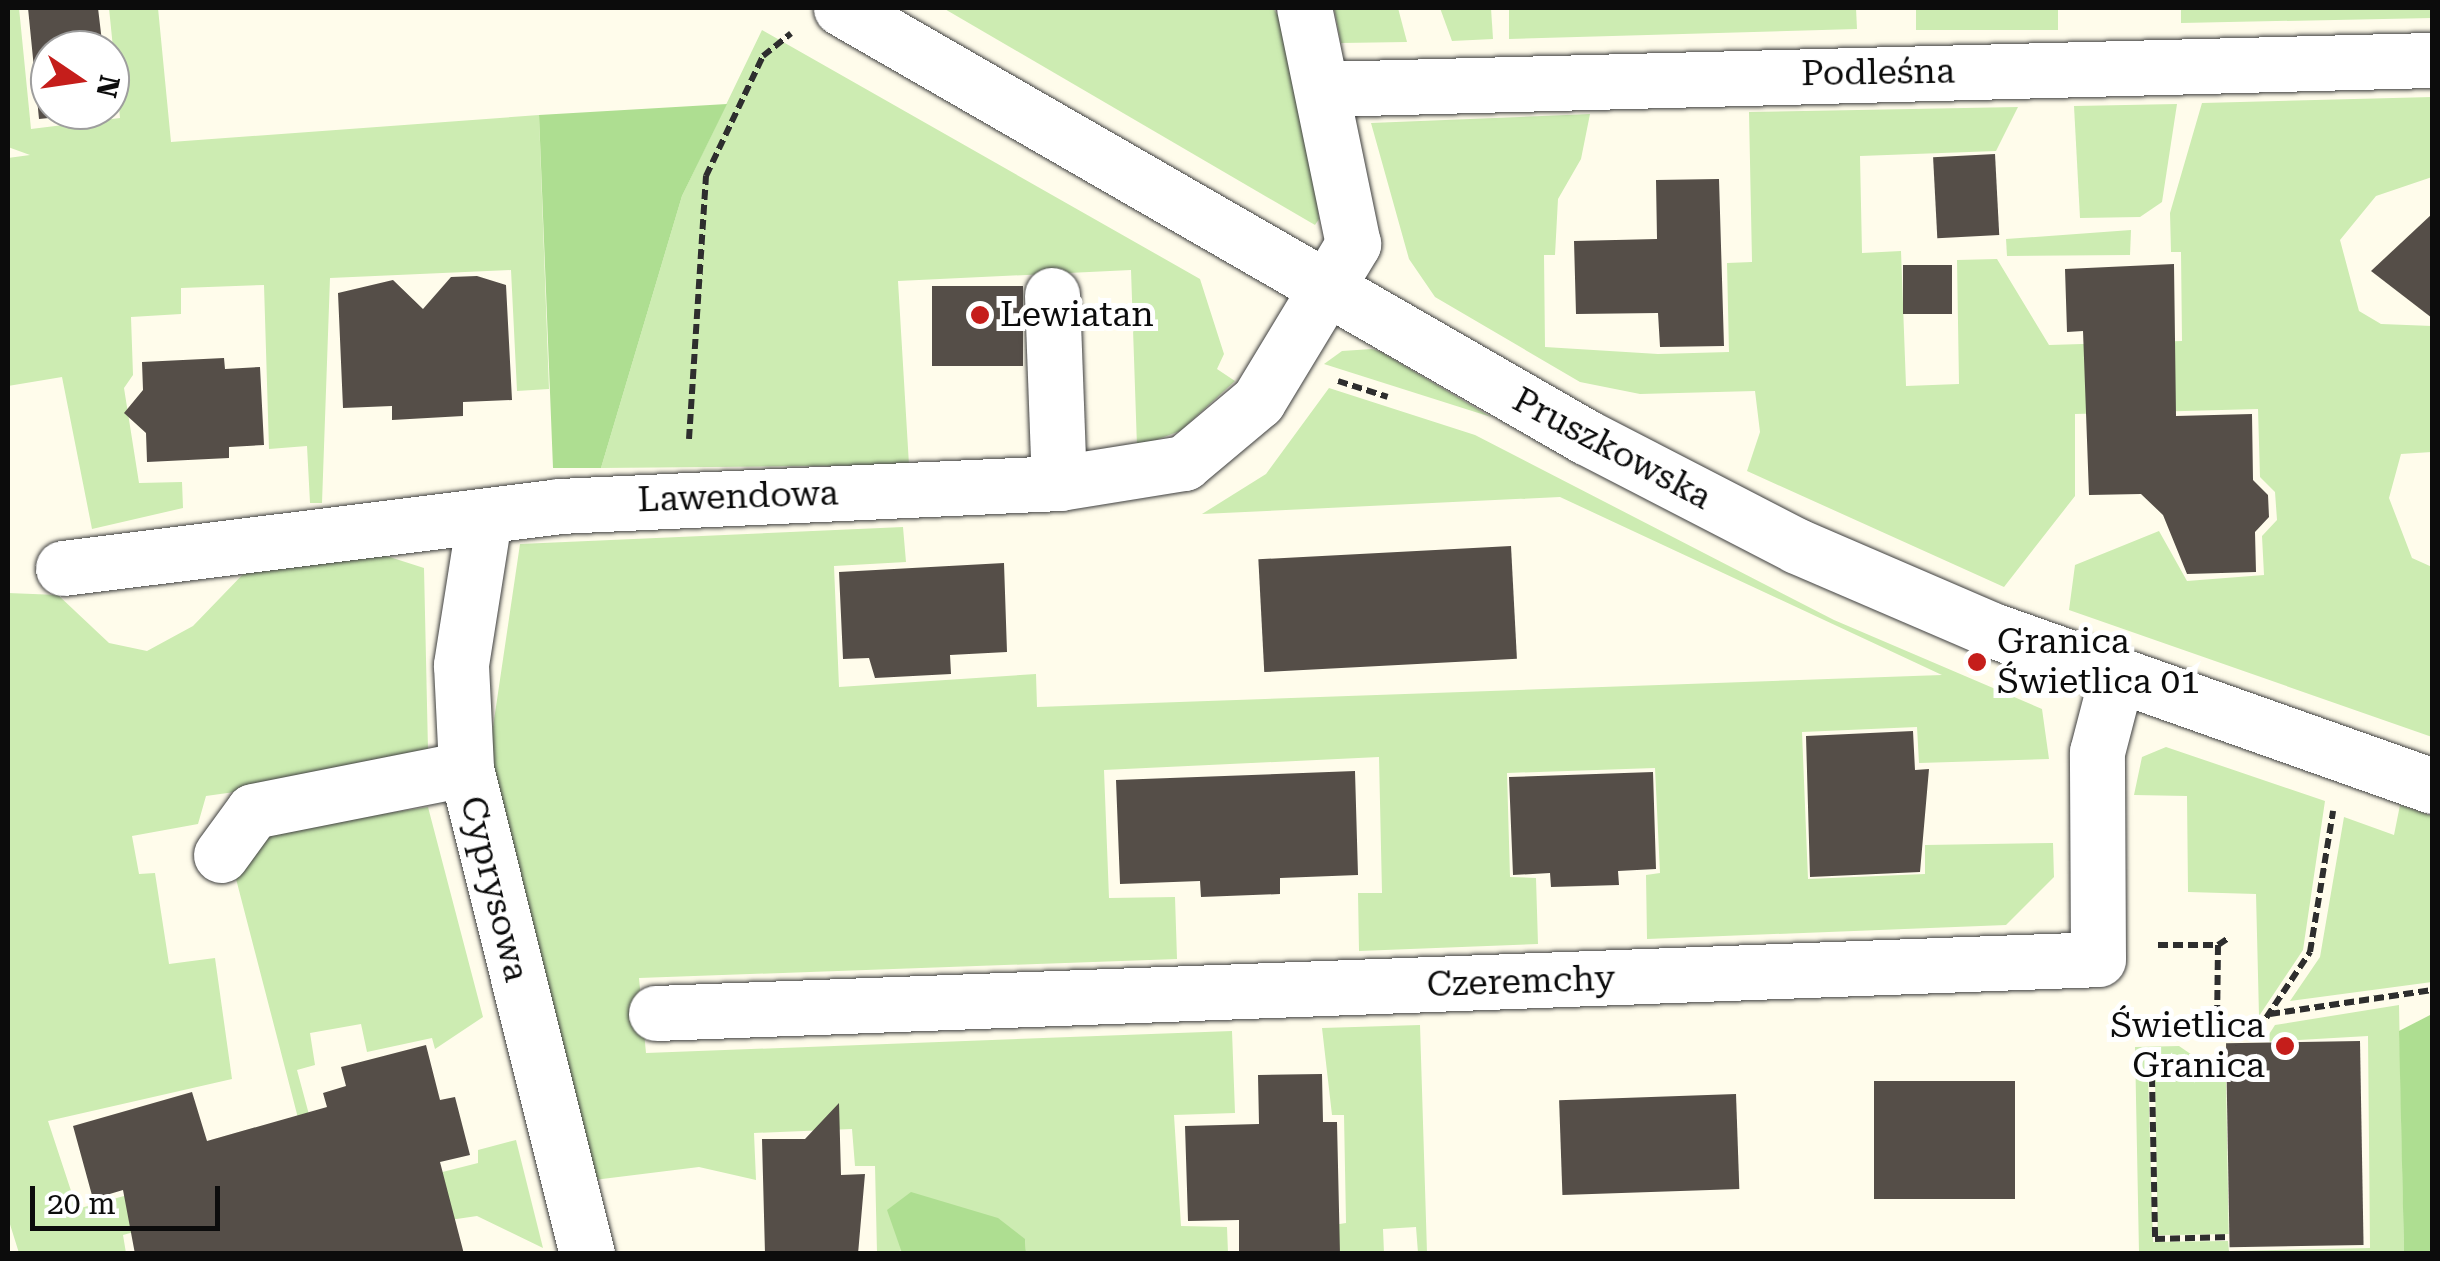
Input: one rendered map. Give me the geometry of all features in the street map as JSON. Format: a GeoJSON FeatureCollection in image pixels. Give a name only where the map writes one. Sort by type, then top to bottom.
{"type":"FeatureCollection","features":[{"type":"Feature","properties":{"kind":"street","name":"Lawendowa"},"geometry":{"type":"LineString","coordinates":[[63,568],[686,497],[1059,483],[1160,472],[1224,438],[1348,256],[1354,219],[1304,8]]}},
{"type":"Feature","properties":{"kind":"street","name":"Pruszkowska"},"geometry":{"type":"LineString","coordinates":[[824,14],[1797,546],[2117,675],[2432,786]]}},
{"type":"Feature","properties":{"kind":"street","name":"Podleśna"},"geometry":{"type":"LineString","coordinates":[[1324,89],[2432,60]]}},
{"type":"Feature","properties":{"kind":"street"},"geometry":{"type":"LineString","coordinates":[[1052,295],[1059,483]]}},
{"type":"Feature","properties":{"kind":"street","name":"Cyprysowa"},"geometry":{"type":"LineString","coordinates":[[484,519],[461,665],[466,769],[587,1254]]}},
{"type":"Feature","properties":{"kind":"street","name":"Czeremchy"},"geometry":{"type":"LineString","coordinates":[[656,1013],[2098,960],[2097,752],[2117,675]]}},
{"type":"Feature","properties":{"kind":"street"},"geometry":{"type":"LineString","coordinates":[[221,855],[253,811],[466,769]]}},
{"type":"Feature","properties":{"kind":"path"},"geometry":{"type":"LineString","coordinates":[[686,497],[706,176],[763,56],[824,14]]}},
{"type":"Feature","properties":{"kind":"path"},"geometry":{"type":"LineString","coordinates":[[2218,945],[2217,1030],[2258,1030],[2310,952],[2336,795]]}},
{"type":"Feature","properties":{"kind":"path"},"geometry":{"type":"LineString","coordinates":[[2150,945],[2218,945],[2230,937]]}},
{"type":"Feature","properties":{"kind":"path"},"geometry":{"type":"LineString","coordinates":[[2269,1014],[2432,990]]}},
{"type":"Feature","properties":{"kind":"path"},"geometry":{"type":"LineString","coordinates":[[2237,1030],[2238,1044]]}},
{"type":"Feature","properties":{"kind":"path"},"geometry":{"type":"LineString","coordinates":[[2229,1076],[2152,1077],[2156,1238],[2230,1237]]}},
{"type":"Feature","properties":{"kind":"green space"},"geometry":{"type":"Polygon","coordinates":[[[8,8],[19,8],[30,130],[130,130],[130,30],[111,30],[109,8],[158,8],[171,142],[539,115],[549,389],[517,391],[511,270],[330,278],[322,503],[310,503],[307,446],[269,449],[264,285],[181,288],[181,314],[131,317],[133,375],[124,388],[139,483],[182,482],[183,508],[92,529],[62,377],[8,386],[8,158],[30,155],[8,147],[8,8]]]}},
{"type":"Feature","properties":{"kind":"green space"},"geometry":{"type":"Polygon","coordinates":[[[943,8],[1273,8],[1298,46],[1319,219],[1315,225],[943,8]]]}},
{"type":"Feature","properties":{"kind":"green space"},"geometry":{"type":"Polygon","coordinates":[[[1334,8],[1398,8],[1407,42],[1341,43],[1334,8]]]}},
{"type":"Feature","properties":{"kind":"green space"},"geometry":{"type":"Polygon","coordinates":[[[1440,8],[1491,8],[1493,39],[1452,41],[1440,8]]]}},
{"type":"Feature","properties":{"kind":"green space"},"geometry":{"type":"Polygon","coordinates":[[[1509,8],[1856,8],[1857,29],[1509,39],[1509,8]]]}},
{"type":"Feature","properties":{"kind":"green space"},"geometry":{"type":"Polygon","coordinates":[[[1916,8],[2058,8],[2058,30],[1916,30],[1916,8]]]}},
{"type":"Feature","properties":{"kind":"green space"},"geometry":{"type":"Polygon","coordinates":[[[2181,8],[2432,8],[2432,18],[2181,23],[2181,8]]]}},
{"type":"Feature","properties":{"kind":"green space"},"geometry":{"type":"Polygon","coordinates":[[[762,30],[1200,279],[1224,354],[1217,369],[1235,381],[1180,431],[1137,447],[1131,270],[898,281],[909,465],[601,468],[682,196],[762,30]]]}},
{"type":"Feature","properties":{"kind":"green space"},"geometry":{"type":"Polygon","coordinates":[[[2432,97],[2432,177],[2376,196],[2340,240],[2359,311],[2381,324],[2432,326],[2432,452],[2401,454],[2389,498],[2412,558],[2432,567],[2432,737],[2069,610],[2075,565],[2159,531],[2187,581],[2264,575],[2262,536],[2277,520],[2275,492],[2260,477],[2258,409],[2075,414],[2075,496],[2004,587],[1747,471],[1760,432],[1755,391],[1640,394],[1580,382],[1435,297],[1409,259],[1371,123],[1590,114],[1581,159],[1558,199],[1555,255],[1544,255],[1545,347],[1658,354],[1729,352],[1727,263],[1752,262],[1749,112],[2018,107],[1996,151],[1860,156],[1862,253],[1901,251],[1906,386],[1959,384],[1957,260],[1997,259],[2049,345],[2182,341],[2181,252],[2171,252],[2170,213],[2202,103],[2432,97]]]}},
{"type":"Feature","properties":{"kind":"green space"},"geometry":{"type":"Polygon","coordinates":[[[727,104],[682,196],[601,468],[553,468],[539,115],[727,104]]]}},
{"type":"Feature","properties":{"kind":"green space"},"geometry":{"type":"Polygon","coordinates":[[[2177,104],[2162,202],[2140,217],[2080,218],[2074,106],[2177,104]]]}},
{"type":"Feature","properties":{"kind":"green space"},"geometry":{"type":"Polygon","coordinates":[[[2131,230],[2130,255],[2007,256],[2006,239],[2131,230]]]}},
{"type":"Feature","properties":{"kind":"green space"},"geometry":{"type":"Polygon","coordinates":[[[1372,349],[1491,417],[1324,364],[1342,351],[1372,349]]]}},
{"type":"Feature","properties":{"kind":"green space"},"geometry":{"type":"Polygon","coordinates":[[[1329,388],[1475,435],[1834,620],[2042,709],[2049,759],[1919,763],[1917,727],[1802,732],[1808,879],[1925,874],[1925,845],[2053,843],[2054,877],[2006,925],[1647,939],[1646,875],[1660,873],[1655,768],[1507,773],[1510,877],[1536,878],[1538,944],[1359,951],[1358,893],[1382,893],[1379,757],[1104,770],[1109,898],[1175,897],[1177,959],[639,978],[646,1053],[1232,1031],[1235,1113],[1174,1115],[1181,1226],[1227,1227],[1228,1253],[1026,1253],[1025,1239],[877,1253],[875,1166],[855,1166],[852,1129],[754,1133],[756,1180],[699,1167],[594,1180],[489,754],[520,544],[903,527],[906,562],[834,566],[839,687],[1036,674],[1037,707],[1942,675],[1560,497],[1202,514],[1266,474],[1329,388]]]}},
{"type":"Feature","properties":{"kind":"green space"},"geometry":{"type":"Polygon","coordinates":[[[374,552],[424,568],[428,750],[414,767],[206,796],[198,824],[132,836],[139,874],[155,873],[169,964],[215,958],[232,1079],[48,1121],[77,1209],[254,1160],[215,1210],[123,1235],[126,1253],[19,1253],[8,1218],[8,593],[58,595],[109,643],[147,651],[193,626],[248,569],[374,552]]]}},
{"type":"Feature","properties":{"kind":"green space"},"geometry":{"type":"Polygon","coordinates":[[[2166,747],[2325,801],[2303,950],[2259,1016],[2256,894],[2188,892],[2187,796],[2134,795],[2142,757],[2166,747]]]}},
{"type":"Feature","properties":{"kind":"green space"},"geometry":{"type":"Polygon","coordinates":[[[2400,805],[2432,816],[2432,982],[2290,1001],[2320,957],[2344,817],[2394,835],[2400,805]]]}},
{"type":"Feature","properties":{"kind":"green space"},"geometry":{"type":"Polygon","coordinates":[[[428,807],[483,1017],[435,1049],[432,1038],[367,1052],[361,1024],[310,1033],[315,1065],[297,1070],[332,1200],[478,1163],[478,1150],[516,1140],[543,1248],[477,1216],[375,1231],[356,1253],[333,1253],[235,875],[261,832],[428,807]]]}},
{"type":"Feature","properties":{"kind":"green space"},"geometry":{"type":"Polygon","coordinates":[[[2399,1005],[2404,1253],[2139,1253],[2135,1047],[2179,1046],[2211,1068],[2148,1074],[2153,1242],[2228,1241],[2229,1251],[2370,1248],[2368,1036],[2264,1042],[2275,1025],[2399,1005]]]}},
{"type":"Feature","properties":{"kind":"green space"},"geometry":{"type":"Polygon","coordinates":[[[2432,1014],[2432,1253],[2404,1253],[2399,1031],[2432,1014]]]}},
{"type":"Feature","properties":{"kind":"green space"},"geometry":{"type":"Polygon","coordinates":[[[1420,1025],[1427,1253],[1418,1253],[1416,1227],[1383,1229],[1384,1253],[1333,1253],[1333,1225],[1346,1223],[1344,1115],[1332,1115],[1322,1028],[1420,1025]]]}},
{"type":"Feature","properties":{"kind":"green space"},"geometry":{"type":"Polygon","coordinates":[[[2226,1079],[2229,1234],[2158,1235],[2155,1080],[2226,1079]]]}},
{"type":"Feature","properties":{"kind":"green space"},"geometry":{"type":"Polygon","coordinates":[[[911,1192],[998,1218],[1025,1239],[1026,1253],[902,1253],[887,1210],[911,1192]]]}},
{"type":"Feature","properties":{"kind":"building"},"geometry":{"type":"Polygon","coordinates":[[[28,8],[98,8],[101,30],[30,30],[28,8]]]}},
{"type":"Feature","properties":{"kind":"building"},"geometry":{"type":"Polygon","coordinates":[[[1995,154],[1999,235],[1937,238],[1933,157],[1995,154]]]}},
{"type":"Feature","properties":{"kind":"building"},"geometry":{"type":"Polygon","coordinates":[[[1719,179],[1724,346],[1660,347],[1658,313],[1576,314],[1574,241],[1657,239],[1656,180],[1719,179]]]}},
{"type":"Feature","properties":{"kind":"building"},"geometry":{"type":"Polygon","coordinates":[[[2432,214],[2432,318],[2371,271],[2432,214]]]}},
{"type":"Feature","properties":{"kind":"building"},"geometry":{"type":"Polygon","coordinates":[[[2174,264],[2176,416],[2252,414],[2253,480],[2268,495],[2269,517],[2255,532],[2256,572],[2187,574],[2163,515],[2141,494],[2089,495],[2083,331],[2067,332],[2065,269],[2174,264]]]}},
{"type":"Feature","properties":{"kind":"building"},"geometry":{"type":"Polygon","coordinates":[[[1903,265],[1952,265],[1952,314],[1903,314],[1903,265]]]}},
{"type":"Feature","properties":{"kind":"building"},"geometry":{"type":"Polygon","coordinates":[[[477,276],[506,285],[512,400],[463,402],[463,416],[392,420],[392,406],[343,408],[338,293],[393,280],[423,309],[451,277],[477,276]]]}},
{"type":"Feature","properties":{"kind":"building","name":"Lewiatan"},"geometry":{"type":"Polygon","coordinates":[[[932,286],[1023,286],[1023,366],[932,366],[932,286]]]}},
{"type":"Feature","properties":{"kind":"building"},"geometry":{"type":"Polygon","coordinates":[[[224,358],[225,369],[260,367],[264,445],[229,447],[229,458],[147,462],[146,433],[124,413],[143,390],[142,362],[224,358]]]}},
{"type":"Feature","properties":{"kind":"building"},"geometry":{"type":"Polygon","coordinates":[[[1511,546],[1517,659],[1264,672],[1258,559],[1511,546]]]}},
{"type":"Feature","properties":{"kind":"building"},"geometry":{"type":"Polygon","coordinates":[[[1004,563],[1007,652],[950,655],[951,674],[875,678],[869,658],[843,659],[839,572],[1004,563]]]}},
{"type":"Feature","properties":{"kind":"building"},"geometry":{"type":"Polygon","coordinates":[[[1913,731],[1915,770],[1929,769],[1920,872],[1810,877],[1806,736],[1913,731]]]}},
{"type":"Feature","properties":{"kind":"building"},"geometry":{"type":"Polygon","coordinates":[[[1355,771],[1358,875],[1280,878],[1280,894],[1201,897],[1200,881],[1120,884],[1116,780],[1355,771]]]}},
{"type":"Feature","properties":{"kind":"building"},"geometry":{"type":"Polygon","coordinates":[[[1653,772],[1656,869],[1618,871],[1619,885],[1551,887],[1550,873],[1513,875],[1509,777],[1653,772]]]}},
{"type":"Feature","properties":{"kind":"building"},"geometry":{"type":"Polygon","coordinates":[[[2360,1041],[2364,1245],[2230,1247],[2226,1043],[2360,1041]]]}},
{"type":"Feature","properties":{"kind":"building"},"geometry":{"type":"Polygon","coordinates":[[[426,1045],[440,1100],[455,1097],[470,1155],[440,1162],[464,1254],[135,1254],[123,1190],[93,1199],[73,1126],[192,1092],[207,1141],[327,1107],[323,1093],[346,1086],[341,1067],[426,1045]]]}},
{"type":"Feature","properties":{"kind":"building"},"geometry":{"type":"Polygon","coordinates":[[[1322,1074],[1323,1122],[1337,1122],[1340,1254],[1239,1254],[1239,1220],[1188,1221],[1185,1126],[1259,1124],[1258,1075],[1322,1074]]]}},
{"type":"Feature","properties":{"kind":"building"},"geometry":{"type":"Polygon","coordinates":[[[1874,1081],[2015,1081],[2015,1199],[1874,1199],[1874,1081]]]}},
{"type":"Feature","properties":{"kind":"building"},"geometry":{"type":"Polygon","coordinates":[[[1736,1094],[1739,1189],[1562,1195],[1559,1100],[1736,1094]]]}},
{"type":"Feature","properties":{"kind":"building"},"geometry":{"type":"Polygon","coordinates":[[[839,1103],[841,1175],[865,1174],[858,1254],[765,1254],[762,1139],[805,1139],[839,1103]]]}},
{"type":"Feature","properties":{"kind":"place","name":"Lewiatan"},"geometry":{"type":"Point","coordinates":[980,315]}},
{"type":"Feature","properties":{"kind":"place","name":"Granica Świetlica 01"},"geometry":{"type":"Point","coordinates":[1977,662]}},
{"type":"Feature","properties":{"kind":"place","name":"Świetlica Granica"},"geometry":{"type":"Point","coordinates":[2285,1046]}}]}
